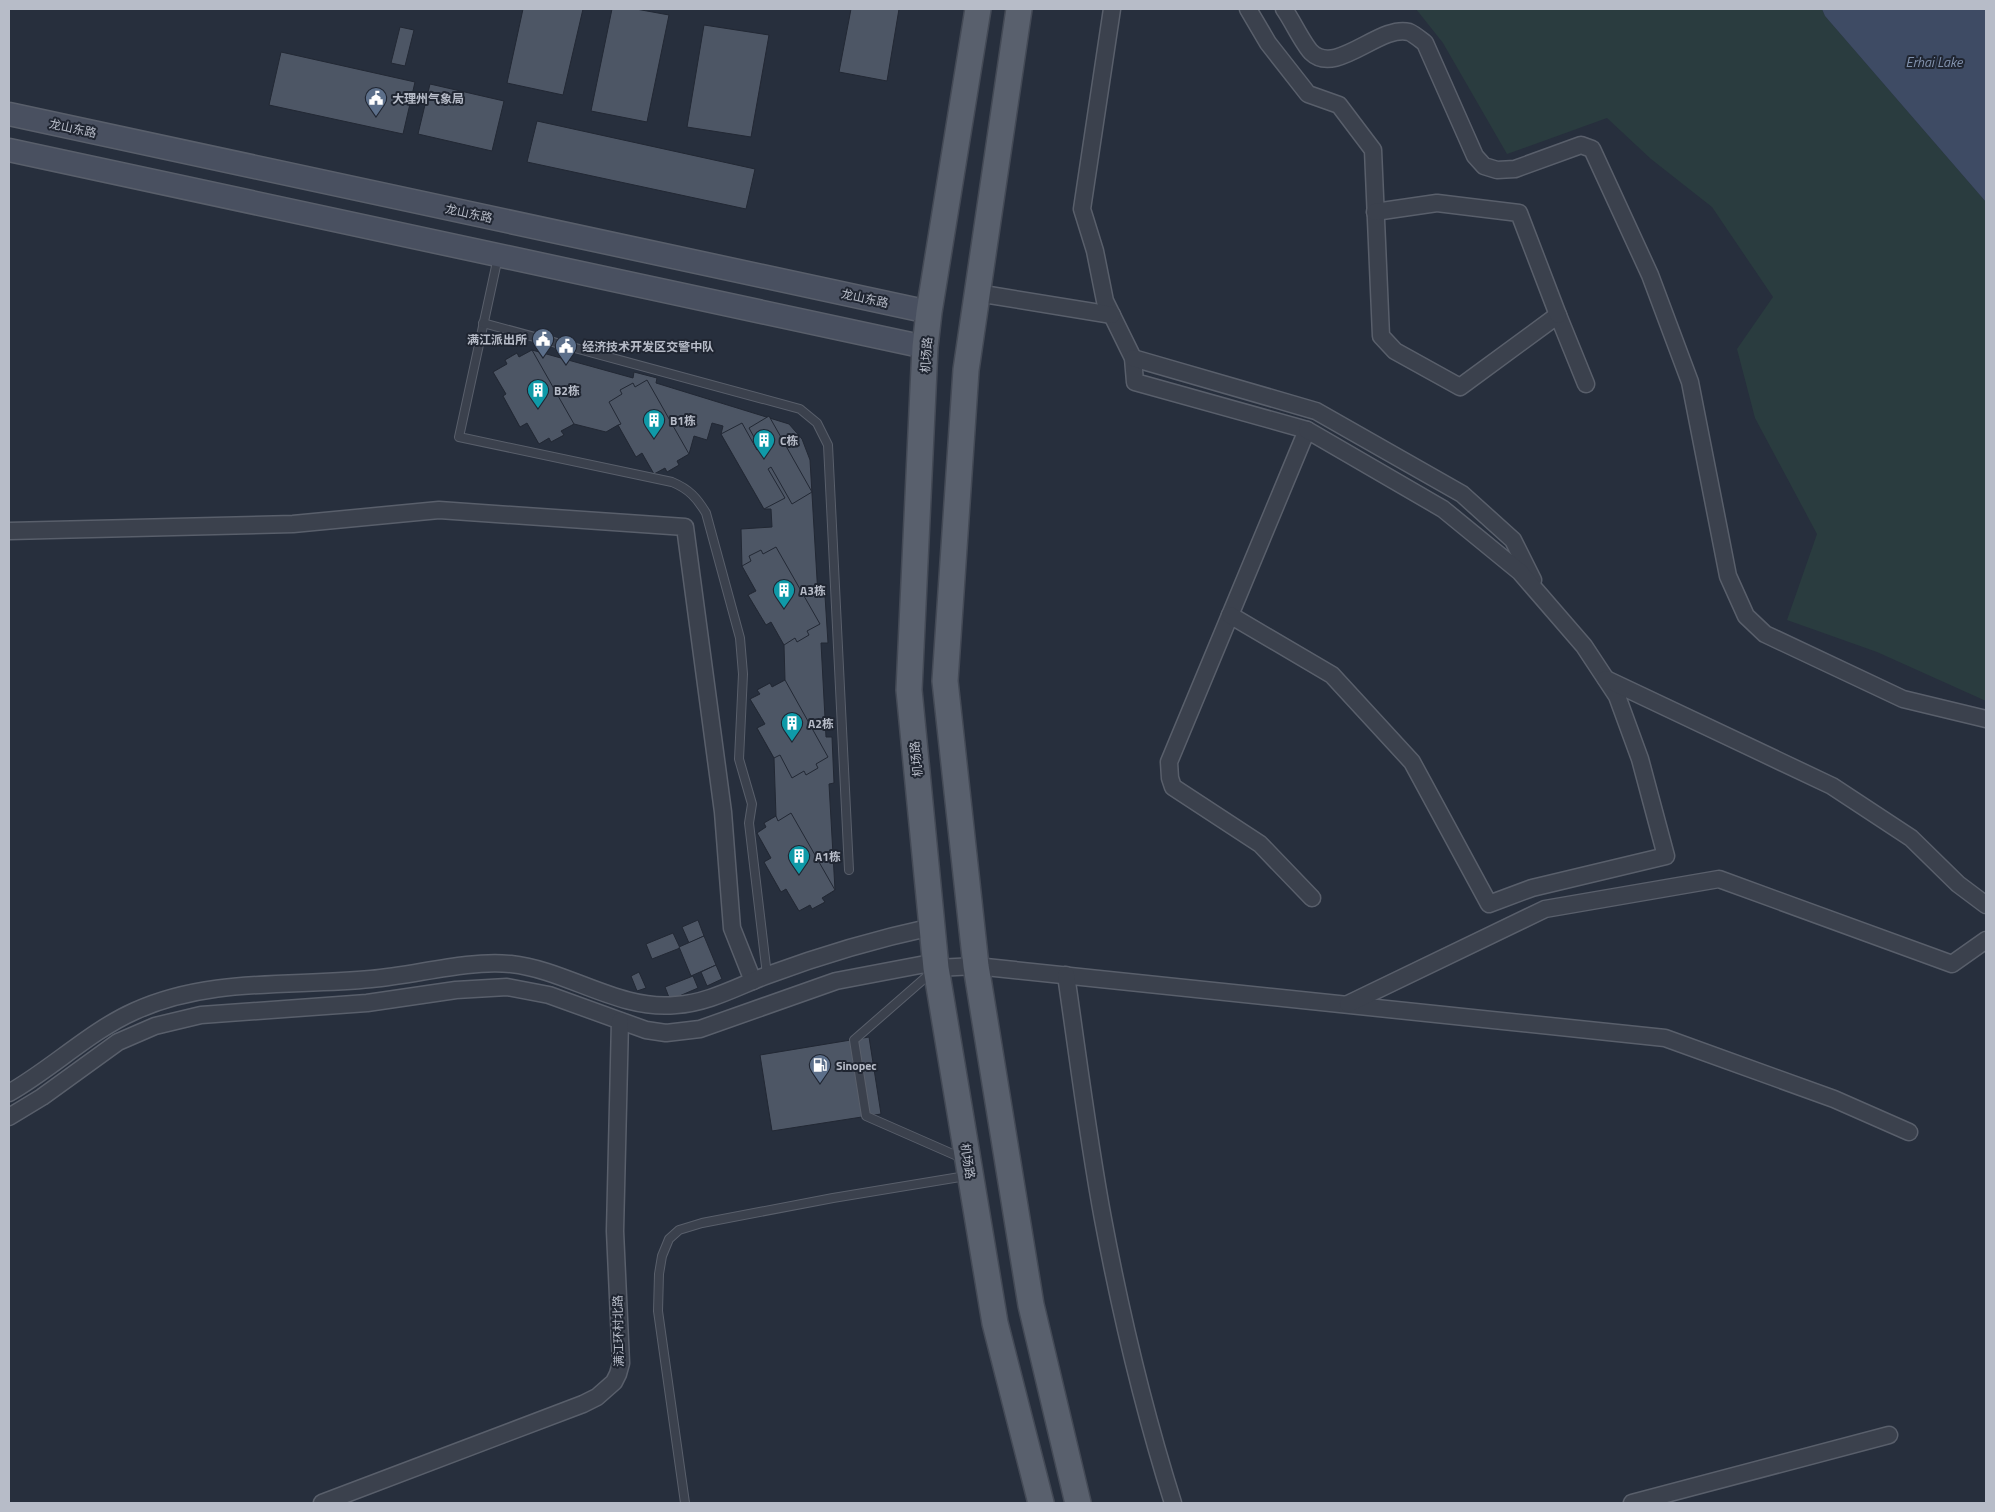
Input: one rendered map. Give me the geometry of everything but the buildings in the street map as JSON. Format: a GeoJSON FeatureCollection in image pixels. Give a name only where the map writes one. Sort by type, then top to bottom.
{"type":"FeatureCollection","features":[{"type":"Feature","properties":{"kind":"main road","name":"机场路"},"geometry":{"type":"LineString","coordinates":[[978,9],[929,312],[909,690],[936,965],[995,1323],[1041,1503]]}},
{"type":"Feature","properties":{"kind":"main road"},"geometry":{"type":"LineString","coordinates":[[1019,9],[966,370],[945,681],[976,966],[1031,1305],[1078,1503]]}},
{"type":"Feature","properties":{"kind":"main road","name":"龙山东路"},"geometry":{"type":"LineString","coordinates":[[9,114],[929,312]]}},
{"type":"Feature","properties":{"kind":"main road"},"geometry":{"type":"LineString","coordinates":[[9,150],[926,347]]}},
{"type":"Feature","properties":{"kind":"main road"},"geometry":{"type":"LineString","coordinates":[[852,331],[859,297]]}},
{"type":"Feature","properties":{"kind":"street"},"geometry":{"type":"LineString","coordinates":[[1112,9],[1082,209],[1105,301],[1133,358],[1136,382],[1307,430],[1443,509],[1520,572],[1584,646],[1617,696],[1640,759],[1666,856],[1532,888],[1489,904],[1412,762],[1332,675],[1230,615]]}},
{"type":"Feature","properties":{"kind":"street"},"geometry":{"type":"LineString","coordinates":[[1248,9],[1268,43],[1308,94],[1340,105],[1373,150],[1381,336],[1395,352],[1460,388],[1558,315]]}},
{"type":"Feature","properties":{"kind":"street"},"geometry":{"type":"LineString","coordinates":[[1284,9],[1312,52],[1324,58],[1336,58],[1392,34],[1409,32],[1425,43],[1475,156],[1484,166],[1497,170],[1515,169],[1581,145],[1592,149],[1650,275],[1690,382],[1728,576],[1746,616],[1765,634],[1904,699],[1986,719]]}},
{"type":"Feature","properties":{"kind":"street"},"geometry":{"type":"LineString","coordinates":[[1375,212],[1437,203],[1519,213],[1586,384]]}},
{"type":"Feature","properties":{"kind":"street"},"geometry":{"type":"LineString","coordinates":[[977,294],[1112,315]]}},
{"type":"Feature","properties":{"kind":"street"},"geometry":{"type":"LineString","coordinates":[[1133,358],[1316,412],[1462,494],[1513,540],[1542,597]]}},
{"type":"Feature","properties":{"kind":"street"},"geometry":{"type":"LineString","coordinates":[[1307,430],[1169,762],[1170,778],[1173,787],[1260,844],[1312,898]]}},
{"type":"Feature","properties":{"kind":"street"},"geometry":{"type":"LineString","coordinates":[[9,531],[293,524],[439,510],[685,527],[723,812],[732,928],[760,978]]}},
{"type":"Feature","properties":{"kind":"street"},"geometry":{"type":"LineString","coordinates":[[1606,679],[1832,786],[1911,838],[1958,884],[1986,905]]}},
{"type":"Feature","properties":{"kind":"street"},"geometry":{"type":"LineString","coordinates":[[1347,1005],[1545,910],[1719,879],[1952,964],[1986,940]]}},
{"type":"Feature","properties":{"kind":"street"},"geometry":{"type":"LineString","coordinates":[[9,1093],[124,1016],[177,996],[217,988],[369,980],[454,966],[501,964],[534,969],[643,1004],[664,1006],[692,1003],[851,946],[932,927]]}},
{"type":"Feature","properties":{"kind":"street"},"geometry":{"type":"LineString","coordinates":[[9,1117],[42,1098],[118,1042],[155,1026],[201,1015],[367,1003],[456,990],[498,987],[524,989],[549,995],[620,1021],[659,1032],[693,1030],[836,981],[936,965],[976,966],[1066,975],[1665,1038],[1834,1099],[1909,1132]]}},
{"type":"Feature","properties":{"kind":"street"},"geometry":{"type":"LineString","coordinates":[[1066,975],[1103,1218],[1126,1328],[1161,1466],[1173,1503]]}},
{"type":"Feature","properties":{"kind":"street","name":"满江环村北路"},"geometry":{"type":"LineString","coordinates":[[322,1503],[583,1404],[607,1389],[618,1374],[621,1352],[615,1231],[620,1021]]}},
{"type":"Feature","properties":{"kind":"street"},"geometry":{"type":"LineString","coordinates":[[1632,1503],[1889,1435]]}},
{"type":"Feature","properties":{"kind":"lane"},"geometry":{"type":"LineString","coordinates":[[498,255],[459,437],[672,482],[685,488],[697,498],[706,513],[740,638],[743,674],[739,759],[752,804],[749,823],[760,978]]}},
{"type":"Feature","properties":{"kind":"lane"},"geometry":{"type":"LineString","coordinates":[[483,323],[800,409],[817,423],[828,445],[849,870]]}},
{"type":"Feature","properties":{"kind":"lane"},"geometry":{"type":"LineString","coordinates":[[936,965],[854,1040],[866,1116],[969,1168]]}},
{"type":"Feature","properties":{"kind":"lane"},"geometry":{"type":"LineString","coordinates":[[685,1503],[658,1311],[660,1264],[664,1250],[672,1236],[686,1227],[702,1223],[833,1198],[969,1168]]}},
{"type":"Feature","properties":{"kind":"shaded area"},"geometry":{"type":"Polygon","coordinates":[[[1416,9],[1822,9],[1825,16],[1986,202],[1986,701],[1877,652],[1787,620],[1817,534],[1755,418],[1737,349],[1773,297],[1712,207],[1651,159],[1607,118],[1507,154],[1443,43],[1416,9]]]}},
{"type":"Feature","properties":{"kind":"water","name":"Erhai Lake"},"geometry":{"type":"Polygon","coordinates":[[[1822,9],[1986,9],[1986,202],[1825,16],[1822,9]]]}},
{"type":"Feature","properties":{"kind":"place","name":"大理州气象局"},"geometry":{"type":"Point","coordinates":[376,117]}},
{"type":"Feature","properties":{"kind":"place","name":"满江派出所"},"geometry":{"type":"Point","coordinates":[543,358]}},
{"type":"Feature","properties":{"kind":"place","name":"经济技术开发区交警中队"},"geometry":{"type":"Point","coordinates":[566,365]}},
{"type":"Feature","properties":{"kind":"place","name":"B2栋"},"geometry":{"type":"Point","coordinates":[538,409]}},
{"type":"Feature","properties":{"kind":"place","name":"B1栋"},"geometry":{"type":"Point","coordinates":[654,439]}},
{"type":"Feature","properties":{"kind":"place","name":"C栋"},"geometry":{"type":"Point","coordinates":[764,459]}},
{"type":"Feature","properties":{"kind":"place","name":"A3栋"},"geometry":{"type":"Point","coordinates":[784,609]}},
{"type":"Feature","properties":{"kind":"place","name":"A2栋"},"geometry":{"type":"Point","coordinates":[792,742]}},
{"type":"Feature","properties":{"kind":"place","name":"A1栋"},"geometry":{"type":"Point","coordinates":[799,875]}},
{"type":"Feature","properties":{"kind":"place","name":"Sinopec"},"geometry":{"type":"Point","coordinates":[820,1084]}}]}
